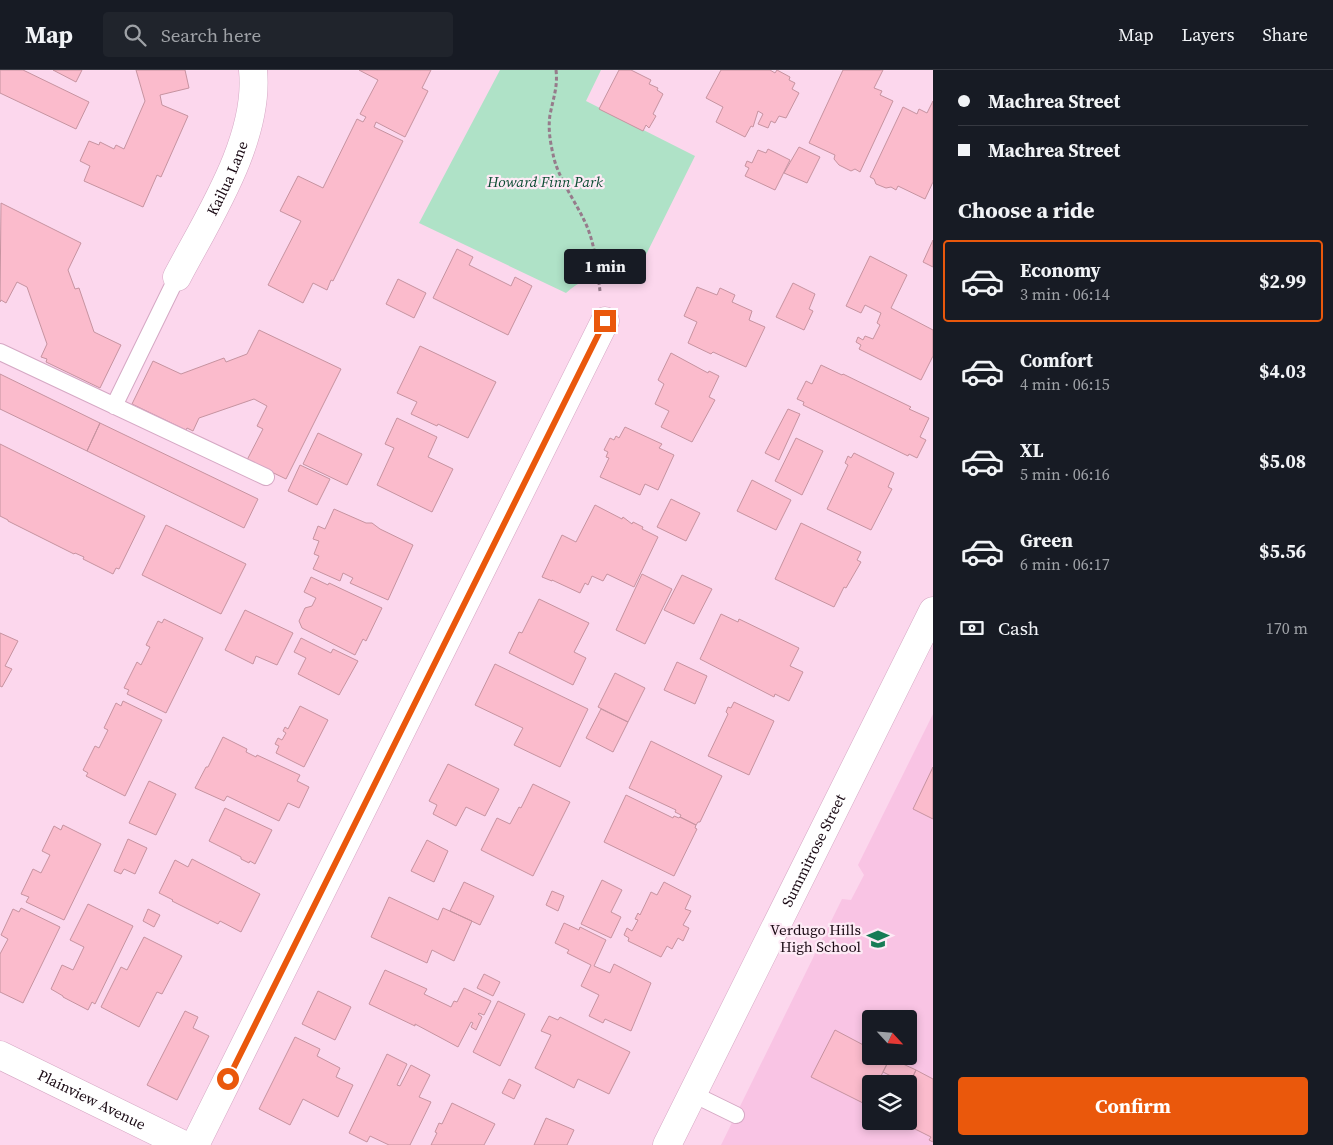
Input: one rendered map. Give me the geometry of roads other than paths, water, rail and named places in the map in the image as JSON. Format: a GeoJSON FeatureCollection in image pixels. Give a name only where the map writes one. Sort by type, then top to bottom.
{"type":"FeatureCollection","features":[{"type":"Feature","properties":{"kind":"street","name":"Kailua Lane"},"geometry":{"type":"LineString","coordinates":[[177,277],[222,192],[243,145],[253,97],[254,70]]}},
{"type":"Feature","properties":{"kind":"street"},"geometry":{"type":"LineString","coordinates":[[195,1145],[605,321]]}},
{"type":"Feature","properties":{"kind":"street","name":"Summitrose Street"},"geometry":{"type":"LineString","coordinates":[[667,1145],[933,611]]}},
{"type":"Feature","properties":{"kind":"street","name":"Plainview Avenue"},"geometry":{"type":"LineString","coordinates":[[0,1055],[184,1145]]}},
{"type":"Feature","properties":{"kind":"lane"},"geometry":{"type":"LineString","coordinates":[[114,406],[177,277]]}},
{"type":"Feature","properties":{"kind":"lane"},"geometry":{"type":"LineString","coordinates":[[0,352],[266,477]]}},
{"type":"Feature","properties":{"kind":"lane"},"geometry":{"type":"LineString","coordinates":[[693,1094],[736,1116]]}},
{"type":"Feature","properties":{"kind":"place","name":"Verdugo Hills High School"},"geometry":{"type":"Point","coordinates":[878,939]}},
{"type":"Feature","properties":{"kind":"park label","name":"Howard Finn Park"},"geometry":{"type":"Point","coordinates":[545,182]}}]}
